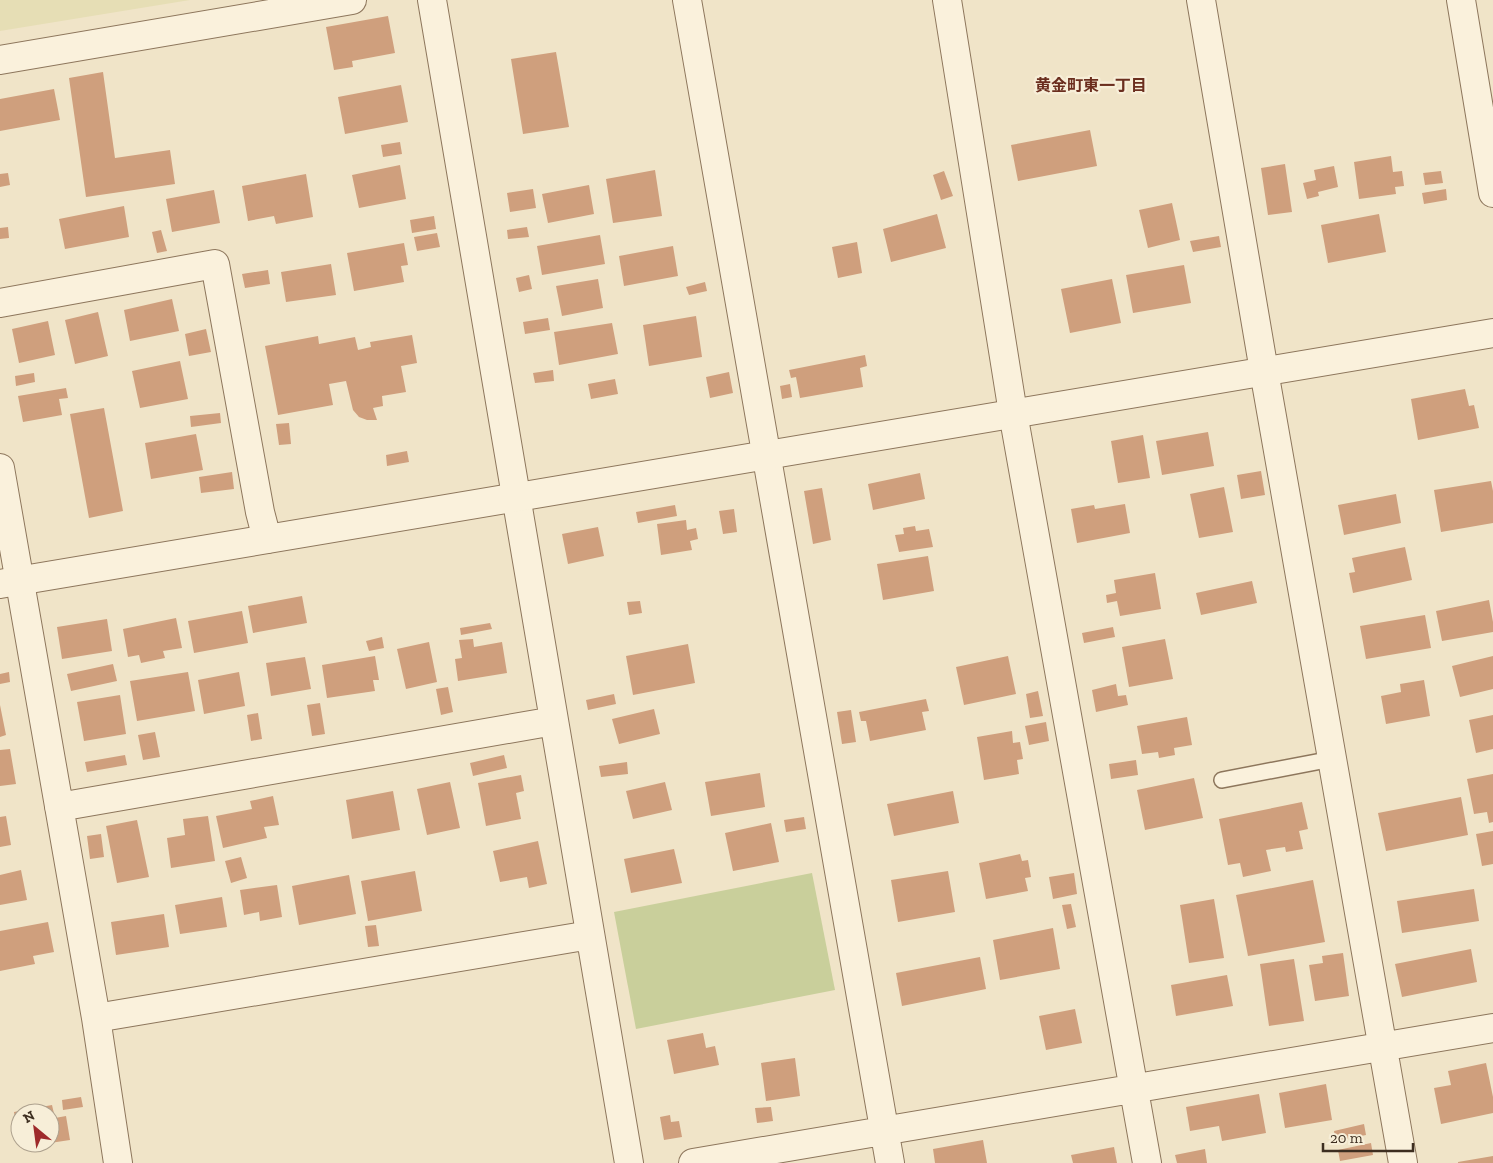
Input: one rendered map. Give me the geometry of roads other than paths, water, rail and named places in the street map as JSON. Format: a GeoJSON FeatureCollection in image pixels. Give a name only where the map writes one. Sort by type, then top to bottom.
{"type":"FeatureCollection","features":[{"type":"Feature","properties":{"kind":"street"},"geometry":{"type":"LineString","coordinates":[[0,60],[352,0]]}},
{"type":"Feature","properties":{"kind":"street"},"geometry":{"type":"LineString","coordinates":[[432,0],[629,1163]]}},
{"type":"Feature","properties":{"kind":"street"},"geometry":{"type":"LineString","coordinates":[[687,0],[890,1163]]}},
{"type":"Feature","properties":{"kind":"street"},"geometry":{"type":"LineString","coordinates":[[947,0],[1013,414],[1147,1163]]}},
{"type":"Feature","properties":{"kind":"street"},"geometry":{"type":"LineString","coordinates":[[1201,0],[1403,1163]]}},
{"type":"Feature","properties":{"kind":"street"},"geometry":{"type":"LineString","coordinates":[[1461,0],[1493,193]]}},
{"type":"Feature","properties":{"kind":"street"},"geometry":{"type":"LineString","coordinates":[[0,303],[215,264],[260,512],[267,539]]}},
{"type":"Feature","properties":{"kind":"street"},"geometry":{"type":"LineString","coordinates":[[10,583],[1493,333]]}},
{"type":"Feature","properties":{"kind":"street"},"geometry":{"type":"LineString","coordinates":[[0,468],[10,583],[58,807],[96,1018],[118,1163]]}},
{"type":"Feature","properties":{"kind":"street"},"geometry":{"type":"LineString","coordinates":[[58,807],[554,720]]}},
{"type":"Feature","properties":{"kind":"street"},"geometry":{"type":"LineString","coordinates":[[96,1018],[590,935]]}},
{"type":"Feature","properties":{"kind":"street"},"geometry":{"type":"LineString","coordinates":[[694,1163],[1493,1028]]}},
{"type":"Feature","properties":{"kind":"lane"},"geometry":{"type":"LineString","coordinates":[[1222,780],[1332,759]]}},
{"type":"Feature","properties":{"kind":"district","name":"黄金町東一丁目"},"geometry":{"type":"Point","coordinates":[1091,85]}}]}
